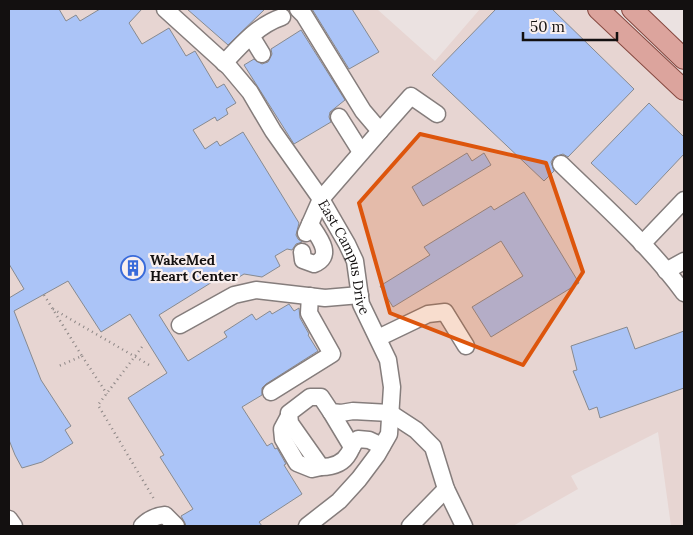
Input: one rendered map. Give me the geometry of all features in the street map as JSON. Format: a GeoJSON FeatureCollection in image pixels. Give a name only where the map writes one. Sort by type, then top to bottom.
{"type":"FeatureCollection","features":[{"type":"Feature","properties":{"kind":"main road"},"geometry":{"type":"LineString","coordinates":[[598,9],[684,90]]}},
{"type":"Feature","properties":{"kind":"main road"},"geometry":{"type":"LineString","coordinates":[[632,9],[684,59]]}},
{"type":"Feature","properties":{"kind":"street","name":"East Campus Drive"},"geometry":{"type":"LineString","coordinates":[[165,9],[224,63],[250,92],[273,130],[321,199],[355,261],[361,304],[388,360],[392,387],[389,434],[359,479],[339,501],[307,526]]}},
{"type":"Feature","properties":{"kind":"street"},"geometry":{"type":"LineString","coordinates":[[298,9],[304,15],[363,111],[380,131]]}},
{"type":"Feature","properties":{"kind":"street"},"geometry":{"type":"LineString","coordinates":[[224,63],[248,39],[270,21],[282,17]]}},
{"type":"Feature","properties":{"kind":"street"},"geometry":{"type":"LineString","coordinates":[[248,39],[258,56]]}},
{"type":"Feature","properties":{"kind":"street"},"geometry":{"type":"LineString","coordinates":[[302,252],[303,260],[314,264],[321,262],[324,257],[324,251],[321,242],[308,229],[321,199],[410,96],[437,114]]}},
{"type":"Feature","properties":{"kind":"street"},"geometry":{"type":"LineString","coordinates":[[339,117],[361,152]]}},
{"type":"Feature","properties":{"kind":"street"},"geometry":{"type":"LineString","coordinates":[[561,164],[642,244],[684,293]]}},
{"type":"Feature","properties":{"kind":"street"},"geometry":{"type":"LineString","coordinates":[[642,244],[684,200]]}},
{"type":"Feature","properties":{"kind":"street"},"geometry":{"type":"LineString","coordinates":[[666,271],[684,261]]}},
{"type":"Feature","properties":{"kind":"street"},"geometry":{"type":"LineString","coordinates":[[180,326],[234,295],[256,290],[325,298],[360,295]]}},
{"type":"Feature","properties":{"kind":"street"},"geometry":{"type":"LineString","coordinates":[[271,392],[332,354],[309,312],[310,296]]}},
{"type":"Feature","properties":{"kind":"street"},"geometry":{"type":"LineString","coordinates":[[378,338],[428,314],[444,312],[466,346]]}},
{"type":"Feature","properties":{"kind":"street"},"geometry":{"type":"LineString","coordinates":[[355,443],[321,397],[310,397],[289,413],[290,423],[321,467],[330,467],[340,464],[349,454],[355,443],[353,422],[359,412]]}},
{"type":"Feature","properties":{"kind":"street"},"geometry":{"type":"LineString","coordinates":[[331,412],[341,414],[353,411],[390,413],[416,430],[433,447],[446,489],[464,526]]}},
{"type":"Feature","properties":{"kind":"street"},"geometry":{"type":"LineString","coordinates":[[355,443],[369,440],[382,446]]}},
{"type":"Feature","properties":{"kind":"street"},"geometry":{"type":"LineString","coordinates":[[410,526],[446,489]]}},
{"type":"Feature","properties":{"kind":"street"},"geometry":{"type":"LineString","coordinates":[[142,526],[148,520],[157,516],[171,521],[179,514],[186,526]]}},
{"type":"Feature","properties":{"kind":"street"},"geometry":{"type":"LineString","coordinates":[[9,519],[14,526]]}},
{"type":"Feature","properties":{"kind":"path"},"geometry":{"type":"LineString","coordinates":[[44,295],[107,394]]}},
{"type":"Feature","properties":{"kind":"path"},"geometry":{"type":"LineString","coordinates":[[53,309],[151,366]]}},
{"type":"Feature","properties":{"kind":"path"},"geometry":{"type":"LineString","coordinates":[[142,347],[98,404],[154,499]]}},
{"type":"Feature","properties":{"kind":"path"},"geometry":{"type":"LineString","coordinates":[[58,366],[82,356]]}},
{"type":"Feature","properties":{"kind":"highlighted area"},"geometry":{"type":"Polygon","coordinates":[[[420,134],[546,163],[583,272],[523,365],[390,313],[359,203],[420,134]]]}},
{"type":"Feature","properties":{"kind":"shaded area"},"geometry":{"type":"Polygon","coordinates":[[[9,9],[377,9],[435,61],[480,9],[585,9],[684,104],[684,526],[671,526],[658,432],[571,476],[578,489],[513,526],[9,526],[9,9]]]}},
{"type":"Feature","properties":{"kind":"building","name":"WakeMed Heart Center"},"geometry":{"type":"Polygon","coordinates":[[[9,9],[59,9],[66,21],[76,15],[80,21],[100,9],[142,9],[129,23],[142,44],[169,28],[186,56],[195,51],[217,88],[224,84],[236,103],[226,109],[228,114],[217,121],[215,117],[193,130],[205,149],[217,141],[220,146],[243,132],[299,223],[296,235],[302,242],[296,244],[292,250],[287,249],[275,256],[280,266],[262,277],[244,274],[231,282],[217,279],[159,315],[188,361],[227,337],[224,332],[252,314],[256,320],[270,311],[272,314],[289,304],[294,311],[299,308],[300,318],[318,351],[266,384],[262,388],[262,395],[242,407],[267,446],[272,443],[275,449],[277,448],[286,464],[284,465],[302,494],[259,522],[262,526],[186,526],[181,516],[193,509],[160,457],[164,455],[128,398],[167,373],[130,314],[101,332],[68,281],[14,311],[41,380],[71,426],[65,430],[73,443],[42,462],[22,468],[15,455],[9,440],[9,298],[24,289],[9,264],[9,9]]]}},
{"type":"Feature","properties":{"kind":"building"},"geometry":{"type":"Polygon","coordinates":[[[187,9],[265,9],[228,45],[187,9]]]}},
{"type":"Feature","properties":{"kind":"building"},"geometry":{"type":"Polygon","coordinates":[[[312,9],[352,9],[379,52],[349,69],[312,9]]]}},
{"type":"Feature","properties":{"kind":"building"},"geometry":{"type":"Polygon","coordinates":[[[496,9],[552,9],[634,89],[568,157],[563,154],[554,157],[551,162],[554,171],[544,181],[432,75],[496,9]]]}},
{"type":"Feature","properties":{"kind":"building"},"geometry":{"type":"Polygon","coordinates":[[[301,30],[345,100],[330,112],[331,122],[294,144],[244,65],[254,59],[262,64],[268,62],[272,54],[271,49],[301,30]]]}},
{"type":"Feature","properties":{"kind":"building"},"geometry":{"type":"Polygon","coordinates":[[[649,103],[684,137],[684,154],[636,205],[591,163],[649,103]]]}},
{"type":"Feature","properties":{"kind":"building"},"geometry":{"type":"Polygon","coordinates":[[[467,153],[472,161],[484,153],[491,165],[423,206],[412,187],[467,153]]]}},
{"type":"Feature","properties":{"kind":"building"},"geometry":{"type":"Polygon","coordinates":[[[524,192],[579,283],[491,337],[472,307],[523,276],[501,241],[393,307],[380,286],[430,255],[424,247],[491,206],[494,210],[524,192]]]}},
{"type":"Feature","properties":{"kind":"building"},"geometry":{"type":"Polygon","coordinates":[[[627,327],[635,349],[684,331],[684,388],[600,418],[597,407],[589,410],[573,371],[577,370],[571,346],[627,327]]]}},
{"type":"Feature","properties":{"kind":"place","name":"WakeMed Heart Center"},"geometry":{"type":"Point","coordinates":[133,268]}}]}
